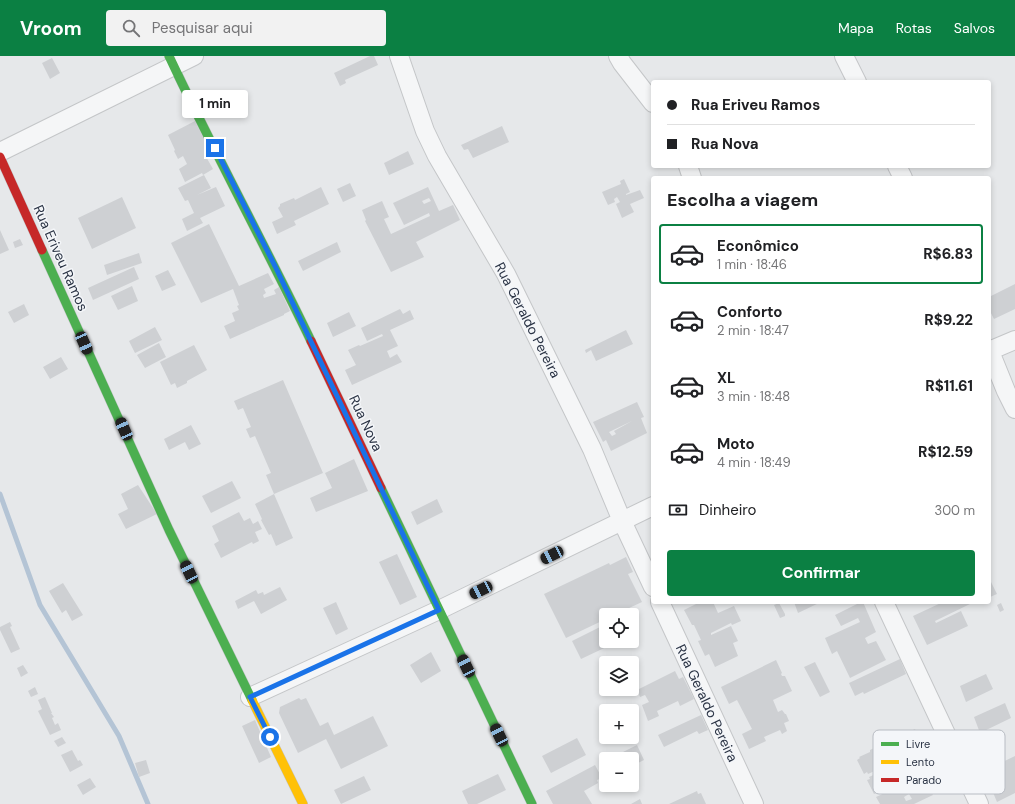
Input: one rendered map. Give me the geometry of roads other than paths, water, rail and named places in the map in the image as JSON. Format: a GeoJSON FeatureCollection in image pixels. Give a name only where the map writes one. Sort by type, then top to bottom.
{"type":"FeatureCollection","features":[{"type":"Feature","properties":{"kind":"street"},"geometry":{"type":"LineString","coordinates":[[0,152],[171,61],[194,56]]}},
{"type":"Feature","properties":{"kind":"street","name":"Rua Geraldo Pereira"},"geometry":{"type":"LineString","coordinates":[[399,56],[425,131],[437,156],[506,274],[592,449],[622,521],[651,583]]}},
{"type":"Feature","properties":{"kind":"street"},"geometry":{"type":"LineString","coordinates":[[618,56],[651,100]]}},
{"type":"Feature","properties":{"kind":"street"},"geometry":{"type":"LineString","coordinates":[[844,56],[856,80]]}},
{"type":"Feature","properties":{"kind":"street","name":"Rua Nova"},"geometry":{"type":"LineString","coordinates":[[171,61],[275,266],[532,804]]}},
{"type":"Feature","properties":{"kind":"street","name":"Rua Eriveu Ramos"},"geometry":{"type":"LineString","coordinates":[[0,157],[169,530],[303,804]]}},
{"type":"Feature","properties":{"kind":"street"},"geometry":{"type":"LineString","coordinates":[[991,349],[1015,340]]}},
{"type":"Feature","properties":{"kind":"street"},"geometry":{"type":"LineString","coordinates":[[991,355],[1015,409]]}},
{"type":"Feature","properties":{"kind":"street"},"geometry":{"type":"LineString","coordinates":[[250,697],[439,610],[651,507]]}},
{"type":"Feature","properties":{"kind":"street","name":"Rua Geraldo Pereira"},"geometry":{"type":"LineString","coordinates":[[661,604],[754,804]]}},
{"type":"Feature","properties":{"kind":"street"},"geometry":{"type":"LineString","coordinates":[[885,604],[944,730]]}},
{"type":"Feature","properties":{"kind":"street"},"geometry":{"type":"LineString","coordinates":[[974,794],[979,804]]}},
{"type":"Feature","properties":{"kind":"waterway"},"geometry":{"type":"LineString","coordinates":[[0,494],[40,605],[119,736],[148,804]]}}]}
